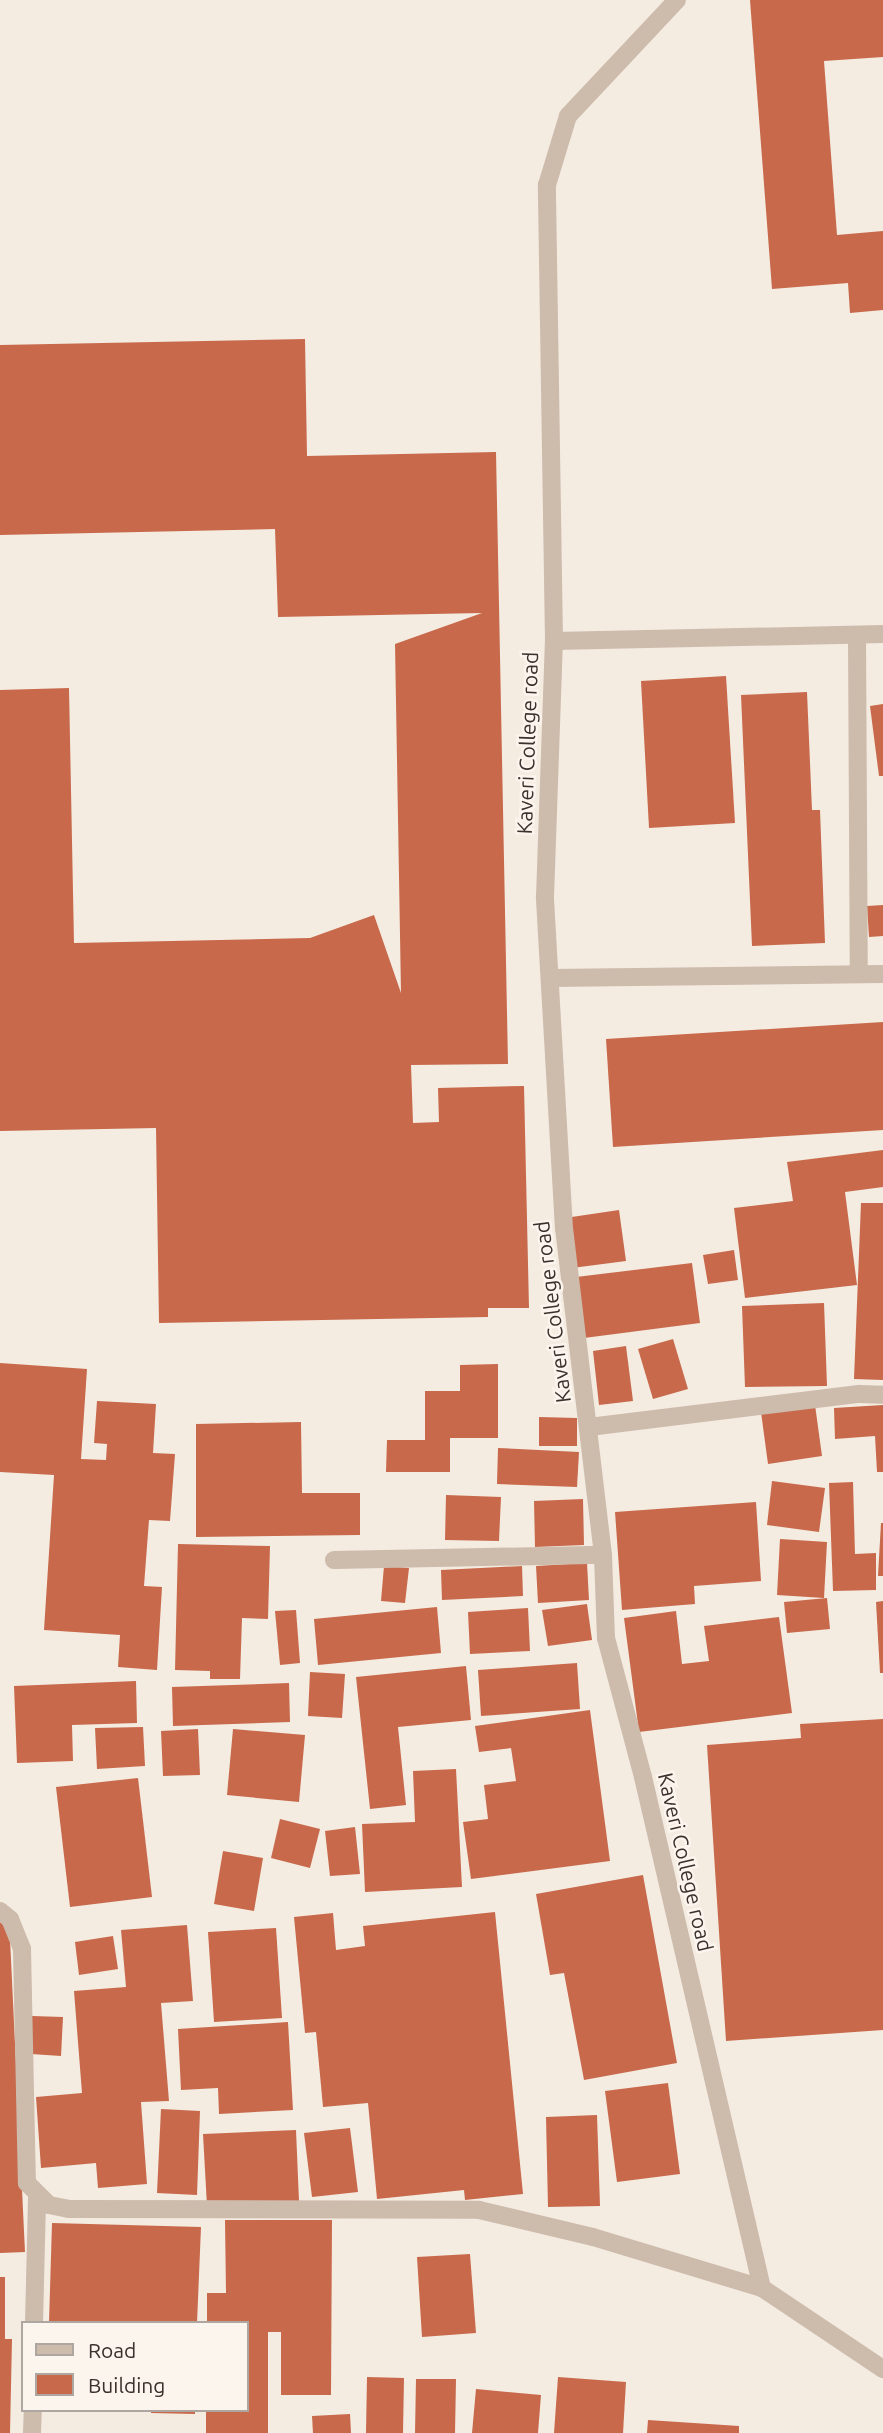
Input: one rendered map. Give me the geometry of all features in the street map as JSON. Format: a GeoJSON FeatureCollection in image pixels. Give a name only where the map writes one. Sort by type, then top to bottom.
{"type":"FeatureCollection","features":[{"type":"Feature","properties":{"kind":"street"},"geometry":{"type":"LineString","coordinates":[[554,641],[547,185],[568,116],[677,0]]}},
{"type":"Feature","properties":{"kind":"street"},"geometry":{"type":"LineString","coordinates":[[857,635],[859,975]]}},
{"type":"Feature","properties":{"kind":"street","name":"Kaveri College road"},"geometry":{"type":"LineString","coordinates":[[762,2288],[643,1777],[606,1638],[603,1555],[564,1229],[545,897],[554,641],[883,635]]}},
{"type":"Feature","properties":{"kind":"street"},"geometry":{"type":"LineString","coordinates":[[550,978],[883,974]]}},
{"type":"Feature","properties":{"kind":"street"},"geometry":{"type":"LineString","coordinates":[[589,1427],[847,1395],[883,1395]]}},
{"type":"Feature","properties":{"kind":"street"},"geometry":{"type":"LineString","coordinates":[[334,1560],[603,1555]]}},
{"type":"Feature","properties":{"kind":"street"},"geometry":{"type":"LineString","coordinates":[[0,1912],[10,1919],[22,1949],[25,2164],[27,2183],[37,2196],[69,2209],[479,2210],[593,2236],[762,2288],[883,2369]]}},
{"type":"Feature","properties":{"kind":"street"},"geometry":{"type":"LineString","coordinates":[[34,2321],[37,2196]]}},
{"type":"Feature","properties":{"kind":"street"},"geometry":{"type":"LineString","coordinates":[[32,2433],[33,2412]]}},
{"type":"Feature","properties":{"kind":"building"},"geometry":{"type":"Polygon","coordinates":[[[750,0],[883,0],[883,57],[824,61],[837,235],[883,231],[883,310],[850,313],[848,283],[772,289],[750,0]]]}},
{"type":"Feature","properties":{"kind":"building"},"geometry":{"type":"Polygon","coordinates":[[[305,339],[307,456],[496,452],[508,1064],[411,1065],[413,1123],[439,1122],[438,1088],[524,1086],[529,1308],[488,1308],[488,1317],[159,1323],[156,1128],[0,1131],[0,690],[69,688],[74,943],[310,938],[374,915],[401,993],[395,644],[482,613],[278,617],[275,529],[0,535],[0,345],[305,339]]]}},
{"type":"Feature","properties":{"kind":"building"},"geometry":{"type":"Polygon","coordinates":[[[726,676],[735,823],[649,828],[641,681],[726,676]]]}},
{"type":"Feature","properties":{"kind":"building"},"geometry":{"type":"Polygon","coordinates":[[[807,692],[812,810],[820,810],[825,943],[752,946],[741,695],[807,692]]]}},
{"type":"Feature","properties":{"kind":"building"},"geometry":{"type":"Polygon","coordinates":[[[883,704],[883,776],[879,776],[870,706],[883,704]]]}},
{"type":"Feature","properties":{"kind":"building"},"geometry":{"type":"Polygon","coordinates":[[[883,905],[883,936],[869,937],[867,906],[883,905]]]}},
{"type":"Feature","properties":{"kind":"building"},"geometry":{"type":"Polygon","coordinates":[[[883,1022],[883,1130],[613,1147],[606,1039],[883,1022]]]}},
{"type":"Feature","properties":{"kind":"building"},"geometry":{"type":"Polygon","coordinates":[[[883,1150],[883,1187],[845,1192],[857,1285],[745,1298],[734,1208],[793,1201],[787,1162],[883,1150]]]}},
{"type":"Feature","properties":{"kind":"building"},"geometry":{"type":"Polygon","coordinates":[[[861,1203],[883,1203],[883,1380],[854,1379],[861,1203]]]}},
{"type":"Feature","properties":{"kind":"building"},"geometry":{"type":"Polygon","coordinates":[[[619,1210],[626,1261],[572,1268],[565,1218],[619,1210]]]}},
{"type":"Feature","properties":{"kind":"building"},"geometry":{"type":"Polygon","coordinates":[[[734,1250],[738,1280],[708,1284],[703,1255],[734,1250]]]}},
{"type":"Feature","properties":{"kind":"building"},"geometry":{"type":"Polygon","coordinates":[[[692,1263],[700,1323],[584,1338],[576,1277],[692,1263]]]}},
{"type":"Feature","properties":{"kind":"building"},"geometry":{"type":"Polygon","coordinates":[[[824,1303],[827,1386],[745,1387],[742,1306],[824,1303]]]}},
{"type":"Feature","properties":{"kind":"building"},"geometry":{"type":"Polygon","coordinates":[[[673,1339],[688,1389],[653,1399],[638,1349],[673,1339]]]}},
{"type":"Feature","properties":{"kind":"building"},"geometry":{"type":"Polygon","coordinates":[[[626,1346],[633,1401],[599,1405],[593,1351],[626,1346]]]}},
{"type":"Feature","properties":{"kind":"building"},"geometry":{"type":"Polygon","coordinates":[[[0,1363],[87,1369],[81,1459],[106,1460],[107,1444],[94,1443],[97,1401],[156,1404],[153,1453],[175,1454],[170,1521],[149,1520],[144,1586],[162,1587],[157,1670],[118,1667],[120,1635],[44,1630],[54,1475],[0,1472],[0,1363]]]}},
{"type":"Feature","properties":{"kind":"building"},"geometry":{"type":"Polygon","coordinates":[[[498,1364],[498,1438],[450,1438],[450,1472],[386,1472],[387,1440],[425,1440],[425,1391],[460,1391],[460,1365],[498,1364]]]}},
{"type":"Feature","properties":{"kind":"building"},"geometry":{"type":"Polygon","coordinates":[[[815,1405],[822,1456],[768,1464],[761,1412],[815,1405]]]}},
{"type":"Feature","properties":{"kind":"building"},"geometry":{"type":"Polygon","coordinates":[[[883,1405],[883,1472],[877,1472],[875,1436],[835,1439],[834,1408],[883,1405]]]}},
{"type":"Feature","properties":{"kind":"building"},"geometry":{"type":"Polygon","coordinates":[[[539,1417],[577,1418],[577,1446],[539,1446],[539,1417]]]}},
{"type":"Feature","properties":{"kind":"building"},"geometry":{"type":"Polygon","coordinates":[[[301,1422],[302,1493],[360,1493],[360,1535],[196,1537],[196,1424],[301,1422]]]}},
{"type":"Feature","properties":{"kind":"building"},"geometry":{"type":"Polygon","coordinates":[[[498,1448],[579,1452],[577,1487],[497,1484],[498,1448]]]}},
{"type":"Feature","properties":{"kind":"building"},"geometry":{"type":"Polygon","coordinates":[[[772,1481],[825,1488],[819,1532],[767,1525],[772,1481]]]}},
{"type":"Feature","properties":{"kind":"building"},"geometry":{"type":"Polygon","coordinates":[[[853,1482],[855,1554],[876,1553],[876,1590],[833,1591],[829,1483],[853,1482]]]}},
{"type":"Feature","properties":{"kind":"building"},"geometry":{"type":"Polygon","coordinates":[[[446,1495],[501,1497],[499,1541],[445,1540],[446,1495]]]}},
{"type":"Feature","properties":{"kind":"building"},"geometry":{"type":"Polygon","coordinates":[[[583,1499],[584,1545],[535,1547],[534,1501],[583,1499]]]}},
{"type":"Feature","properties":{"kind":"building"},"geometry":{"type":"Polygon","coordinates":[[[756,1502],[761,1581],[694,1586],[695,1604],[622,1610],[615,1512],[756,1502]]]}},
{"type":"Feature","properties":{"kind":"building"},"geometry":{"type":"Polygon","coordinates":[[[881,1523],[883,1576],[878,1576],[881,1523]]]}},
{"type":"Feature","properties":{"kind":"building"},"geometry":{"type":"Polygon","coordinates":[[[780,1539],[827,1542],[824,1598],[777,1595],[780,1539]]]}},
{"type":"Feature","properties":{"kind":"building"},"geometry":{"type":"Polygon","coordinates":[[[178,1544],[270,1546],[268,1619],[242,1618],[240,1679],[210,1679],[210,1671],[175,1670],[178,1544]]]}},
{"type":"Feature","properties":{"kind":"building"},"geometry":{"type":"Polygon","coordinates":[[[587,1563],[589,1600],[538,1603],[536,1566],[587,1563]]]}},
{"type":"Feature","properties":{"kind":"building"},"geometry":{"type":"Polygon","coordinates":[[[384,1566],[409,1568],[405,1603],[381,1601],[384,1566]]]}},
{"type":"Feature","properties":{"kind":"building"},"geometry":{"type":"Polygon","coordinates":[[[522,1566],[523,1596],[442,1600],[441,1570],[522,1566]]]}},
{"type":"Feature","properties":{"kind":"building"},"geometry":{"type":"Polygon","coordinates":[[[827,1598],[830,1629],[787,1633],[784,1602],[827,1598]]]}},
{"type":"Feature","properties":{"kind":"building"},"geometry":{"type":"Polygon","coordinates":[[[883,1601],[883,1673],[880,1673],[876,1602],[883,1601]]]}},
{"type":"Feature","properties":{"kind":"building"},"geometry":{"type":"Polygon","coordinates":[[[587,1604],[592,1640],[548,1646],[542,1610],[587,1604]]]}},
{"type":"Feature","properties":{"kind":"building"},"geometry":{"type":"Polygon","coordinates":[[[437,1607],[441,1653],[318,1665],[314,1619],[437,1607]]]}},
{"type":"Feature","properties":{"kind":"building"},"geometry":{"type":"Polygon","coordinates":[[[528,1608],[530,1651],[470,1654],[468,1612],[528,1608]]]}},
{"type":"Feature","properties":{"kind":"building"},"geometry":{"type":"Polygon","coordinates":[[[296,1610],[300,1663],[280,1665],[275,1611],[296,1610]]]}},
{"type":"Feature","properties":{"kind":"building"},"geometry":{"type":"Polygon","coordinates":[[[676,1611],[682,1664],[709,1661],[704,1626],[779,1617],[792,1713],[639,1732],[624,1618],[676,1611]]]}},
{"type":"Feature","properties":{"kind":"building"},"geometry":{"type":"Polygon","coordinates":[[[577,1663],[580,1709],[481,1716],[478,1670],[577,1663]]]}},
{"type":"Feature","properties":{"kind":"building"},"geometry":{"type":"Polygon","coordinates":[[[466,1666],[471,1720],[398,1727],[406,1805],[370,1809],[356,1677],[466,1666]]]}},
{"type":"Feature","properties":{"kind":"building"},"geometry":{"type":"Polygon","coordinates":[[[310,1672],[345,1674],[342,1718],[308,1716],[310,1672]]]}},
{"type":"Feature","properties":{"kind":"building"},"geometry":{"type":"Polygon","coordinates":[[[136,1681],[137,1723],[72,1725],[73,1761],[17,1763],[14,1686],[136,1681]]]}},
{"type":"Feature","properties":{"kind":"building"},"geometry":{"type":"Polygon","coordinates":[[[289,1683],[290,1722],[173,1726],[172,1687],[289,1683]]]}},
{"type":"Feature","properties":{"kind":"building"},"geometry":{"type":"Polygon","coordinates":[[[590,1710],[610,1861],[471,1879],[463,1822],[488,1819],[484,1785],[516,1781],[511,1748],[479,1752],[475,1726],[590,1710]]]}},
{"type":"Feature","properties":{"kind":"building"},"geometry":{"type":"Polygon","coordinates":[[[883,1719],[883,2030],[726,2041],[707,1745],[801,1738],[800,1724],[883,1719]]]}},
{"type":"Feature","properties":{"kind":"building"},"geometry":{"type":"Polygon","coordinates":[[[143,1727],[145,1766],[97,1769],[95,1728],[143,1727]]]}},
{"type":"Feature","properties":{"kind":"building"},"geometry":{"type":"Polygon","coordinates":[[[198,1729],[200,1775],[163,1776],[161,1731],[198,1729]]]}},
{"type":"Feature","properties":{"kind":"building"},"geometry":{"type":"Polygon","coordinates":[[[233,1729],[305,1735],[299,1802],[227,1795],[233,1729]]]}},
{"type":"Feature","properties":{"kind":"building"},"geometry":{"type":"Polygon","coordinates":[[[456,1769],[462,1887],[365,1892],[362,1824],[415,1822],[413,1771],[456,1769]]]}},
{"type":"Feature","properties":{"kind":"building"},"geometry":{"type":"Polygon","coordinates":[[[138,1778],[152,1897],[70,1907],[56,1787],[138,1778]]]}},
{"type":"Feature","properties":{"kind":"building"},"geometry":{"type":"Polygon","coordinates":[[[280,1819],[320,1829],[310,1868],[271,1858],[280,1819]]]}},
{"type":"Feature","properties":{"kind":"building"},"geometry":{"type":"Polygon","coordinates":[[[355,1827],[360,1874],[330,1876],[325,1831],[355,1827]]]}},
{"type":"Feature","properties":{"kind":"building"},"geometry":{"type":"Polygon","coordinates":[[[223,1851],[263,1858],[254,1911],[214,1904],[223,1851]]]}},
{"type":"Feature","properties":{"kind":"building"},"geometry":{"type":"Polygon","coordinates":[[[643,1875],[677,2063],[584,2080],[564,1973],[550,1975],[536,1894],[643,1875]]]}},
{"type":"Feature","properties":{"kind":"building"},"geometry":{"type":"Polygon","coordinates":[[[495,1912],[523,2194],[465,2200],[464,2190],[377,2199],[368,2103],[323,2107],[316,2032],[305,2033],[294,1917],[333,1913],[336,1950],[365,1946],[363,1926],[495,1912]]]}},
{"type":"Feature","properties":{"kind":"building"},"geometry":{"type":"Polygon","coordinates":[[[0,1918],[9,1918],[25,2252],[0,2253],[0,1918]]]}},
{"type":"Feature","properties":{"kind":"building"},"geometry":{"type":"Polygon","coordinates":[[[187,1925],[193,2001],[161,2003],[169,2101],[141,2102],[147,2184],[98,2188],[96,2163],[41,2168],[36,2097],[82,2093],[74,1991],[126,1987],[121,1930],[187,1925]]]}},
{"type":"Feature","properties":{"kind":"building"},"geometry":{"type":"Polygon","coordinates":[[[276,1928],[282,2018],[214,2022],[208,1932],[276,1928]]]}},
{"type":"Feature","properties":{"kind":"building"},"geometry":{"type":"Polygon","coordinates":[[[113,1936],[118,1969],[79,1975],[75,1942],[113,1936]]]}},
{"type":"Feature","properties":{"kind":"building"},"geometry":{"type":"Polygon","coordinates":[[[32,2016],[63,2017],[61,2056],[31,2054],[32,2016]]]}},
{"type":"Feature","properties":{"kind":"building"},"geometry":{"type":"Polygon","coordinates":[[[288,2022],[293,2110],[219,2114],[218,2088],[181,2090],[178,2029],[288,2022]]]}},
{"type":"Feature","properties":{"kind":"building"},"geometry":{"type":"Polygon","coordinates":[[[668,2083],[680,2174],[617,2182],[605,2091],[668,2083]]]}},
{"type":"Feature","properties":{"kind":"building"},"geometry":{"type":"Polygon","coordinates":[[[161,2109],[200,2111],[197,2195],[157,2193],[161,2109]]]}},
{"type":"Feature","properties":{"kind":"building"},"geometry":{"type":"Polygon","coordinates":[[[597,2115],[600,2206],[548,2207],[546,2117],[597,2115]]]}},
{"type":"Feature","properties":{"kind":"building"},"geometry":{"type":"Polygon","coordinates":[[[350,2128],[358,2192],[312,2197],[304,2133],[350,2128]]]}},
{"type":"Feature","properties":{"kind":"building"},"geometry":{"type":"Polygon","coordinates":[[[296,2130],[299,2201],[207,2206],[203,2134],[296,2130]]]}},
{"type":"Feature","properties":{"kind":"building"},"geometry":{"type":"Polygon","coordinates":[[[225,2220],[332,2220],[331,2395],[281,2395],[281,2332],[268,2332],[268,2433],[206,2433],[206,2412],[248,2412],[248,2321],[207,2321],[207,2293],[226,2293],[225,2220]]]}},
{"type":"Feature","properties":{"kind":"building"},"geometry":{"type":"Polygon","coordinates":[[[52,2223],[201,2227],[197,2321],[49,2321],[52,2223]]]}},
{"type":"Feature","properties":{"kind":"building"},"geometry":{"type":"Polygon","coordinates":[[[470,2254],[476,2333],[422,2337],[417,2257],[470,2254]]]}},
{"type":"Feature","properties":{"kind":"building"},"geometry":{"type":"Polygon","coordinates":[[[0,2277],[5,2277],[5,2339],[12,2339],[10,2433],[0,2433],[0,2277]]]}},
{"type":"Feature","properties":{"kind":"building"},"geometry":{"type":"Polygon","coordinates":[[[367,2377],[404,2378],[403,2433],[366,2433],[367,2377]]]}},
{"type":"Feature","properties":{"kind":"building"},"geometry":{"type":"Polygon","coordinates":[[[558,2377],[626,2382],[623,2433],[554,2433],[558,2377]]]}},
{"type":"Feature","properties":{"kind":"building"},"geometry":{"type":"Polygon","coordinates":[[[416,2379],[456,2379],[455,2433],[415,2433],[416,2379]]]}},
{"type":"Feature","properties":{"kind":"building"},"geometry":{"type":"Polygon","coordinates":[[[476,2389],[541,2395],[538,2433],[472,2433],[476,2389]]]}},
{"type":"Feature","properties":{"kind":"building"},"geometry":{"type":"Polygon","coordinates":[[[195,2412],[195,2414],[151,2413],[195,2412]]]}},
{"type":"Feature","properties":{"kind":"building"},"geometry":{"type":"Polygon","coordinates":[[[350,2414],[351,2433],[313,2433],[312,2416],[350,2414]]]}},
{"type":"Feature","properties":{"kind":"building"},"geometry":{"type":"Polygon","coordinates":[[[648,2420],[739,2426],[739,2433],[647,2433],[648,2420]]]}}]}
